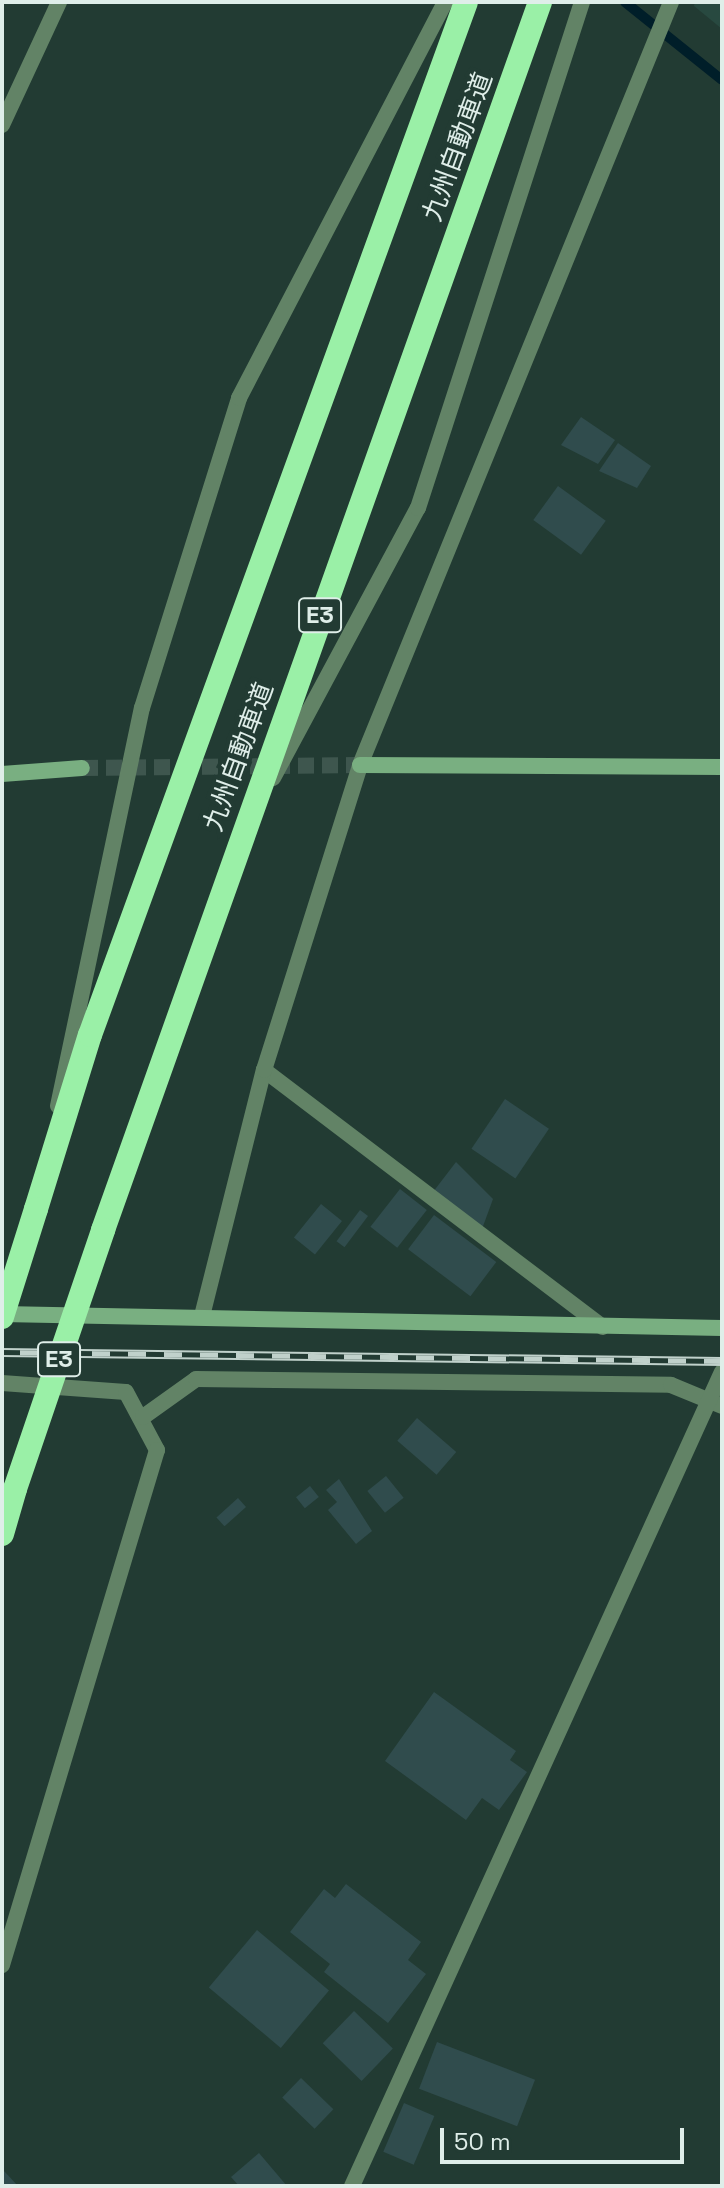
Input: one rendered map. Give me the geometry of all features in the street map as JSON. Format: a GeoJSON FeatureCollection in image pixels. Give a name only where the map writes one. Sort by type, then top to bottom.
{"type":"FeatureCollection","features":[{"type":"Feature","properties":{"kind":"highway","name":"九州自動車道"},"geometry":{"type":"LineString","coordinates":[[2,1316],[90,1035],[466,2]]}},
{"type":"Feature","properties":{"kind":"highway","name":"九州自動車道"},"geometry":{"type":"LineString","coordinates":[[2,1534],[103,1230],[237,847],[540,2]]}},
{"type":"Feature","properties":{"kind":"street"},"geometry":{"type":"LineString","coordinates":[[2,125],[59,2]]}},
{"type":"Feature","properties":{"kind":"street"},"geometry":{"type":"LineString","coordinates":[[36,1209],[142,708],[239,398],[445,2]]}},
{"type":"Feature","properties":{"kind":"street"},"geometry":{"type":"LineString","coordinates":[[237,847],[418,508],[582,2]]}},
{"type":"Feature","properties":{"kind":"street"},"geometry":{"type":"LineString","coordinates":[[202,1316],[264,1070],[360,765],[671,2]]}},
{"type":"Feature","properties":{"kind":"street"},"geometry":{"type":"LineString","coordinates":[[360,765],[722,767]]}},
{"type":"Feature","properties":{"kind":"street"},"geometry":{"type":"LineString","coordinates":[[2,774],[82,768]]}},
{"type":"Feature","properties":{"kind":"street"},"geometry":{"type":"LineString","coordinates":[[264,1070],[602,1327]]}},
{"type":"Feature","properties":{"kind":"street"},"geometry":{"type":"LineString","coordinates":[[2,1316],[202,1316],[722,1328]]}},
{"type":"Feature","properties":{"kind":"street"},"geometry":{"type":"LineString","coordinates":[[352,2186],[715,1404],[722,1372]]}},
{"type":"Feature","properties":{"kind":"street"},"geometry":{"type":"LineString","coordinates":[[143,1417],[196,1379],[671,1385],[715,1404]]}},
{"type":"Feature","properties":{"kind":"street"},"geometry":{"type":"LineString","coordinates":[[2,1383],[126,1392],[143,1417],[157,1450],[2,1965]]}},
{"type":"Feature","properties":{"kind":"shaded area"},"geometry":{"type":"Polygon","coordinates":[[[695,2],[722,2],[722,29],[694,6],[695,2]]]}},
{"type":"Feature","properties":{"kind":"building"},"geometry":{"type":"Polygon","coordinates":[[[581,417],[615,440],[598,464],[561,445],[581,417]]]}},
{"type":"Feature","properties":{"kind":"building"},"geometry":{"type":"Polygon","coordinates":[[[618,443],[651,466],[637,488],[599,471],[618,443]]]}},
{"type":"Feature","properties":{"kind":"building"},"geometry":{"type":"Polygon","coordinates":[[[558,486],[606,521],[581,555],[533,520],[558,486]]]}},
{"type":"Feature","properties":{"kind":"building"},"geometry":{"type":"Polygon","coordinates":[[[505,1099],[549,1129],[515,1178],[471,1149],[505,1099]]]}},
{"type":"Feature","properties":{"kind":"building"},"geometry":{"type":"Polygon","coordinates":[[[456,1162],[493,1199],[482,1229],[433,1192],[456,1162]]]}},
{"type":"Feature","properties":{"kind":"building"},"geometry":{"type":"Polygon","coordinates":[[[400,1189],[427,1210],[397,1248],[370,1227],[400,1189]]]}},
{"type":"Feature","properties":{"kind":"building"},"geometry":{"type":"Polygon","coordinates":[[[321,1204],[342,1221],[315,1254],[294,1237],[321,1204]]]}},
{"type":"Feature","properties":{"kind":"building"},"geometry":{"type":"Polygon","coordinates":[[[360,1210],[368,1216],[345,1247],[337,1241],[360,1210]]]}},
{"type":"Feature","properties":{"kind":"building"},"geometry":{"type":"Polygon","coordinates":[[[434,1215],[496,1262],[470,1296],[408,1249],[434,1215]]]}},
{"type":"Feature","properties":{"kind":"building"},"geometry":{"type":"Polygon","coordinates":[[[417,1418],[456,1452],[437,1475],[397,1441],[417,1418]]]}},
{"type":"Feature","properties":{"kind":"building"},"geometry":{"type":"Polygon","coordinates":[[[386,1476],[404,1498],[385,1513],[367,1491],[386,1476]]]}},
{"type":"Feature","properties":{"kind":"building"},"geometry":{"type":"Polygon","coordinates":[[[339,1479],[372,1531],[356,1544],[328,1510],[337,1502],[326,1490],[339,1479]]]}},
{"type":"Feature","properties":{"kind":"building"},"geometry":{"type":"Polygon","coordinates":[[[310,1486],[319,1497],[305,1508],[296,1497],[310,1486]]]}},
{"type":"Feature","properties":{"kind":"building"},"geometry":{"type":"Polygon","coordinates":[[[238,1498],[246,1507],[224,1526],[216,1517],[238,1498]]]}},
{"type":"Feature","properties":{"kind":"building"},"geometry":{"type":"Polygon","coordinates":[[[434,1692],[516,1751],[510,1760],[527,1772],[499,1810],[482,1798],[466,1820],[385,1761],[434,1692]]]}},
{"type":"Feature","properties":{"kind":"building"},"geometry":{"type":"Polygon","coordinates":[[[346,1884],[421,1942],[408,1960],[426,1974],[388,2023],[324,1972],[330,1964],[290,1932],[324,1889],[335,1898],[346,1884]]]}},
{"type":"Feature","properties":{"kind":"building"},"geometry":{"type":"Polygon","coordinates":[[[257,1930],[329,1990],[281,2048],[209,1987],[257,1930]]]}},
{"type":"Feature","properties":{"kind":"building"},"geometry":{"type":"Polygon","coordinates":[[[354,2011],[393,2049],[362,2081],[323,2043],[354,2011]]]}},
{"type":"Feature","properties":{"kind":"building"},"geometry":{"type":"Polygon","coordinates":[[[437,2042],[535,2080],[517,2126],[419,2089],[437,2042]]]}},
{"type":"Feature","properties":{"kind":"building"},"geometry":{"type":"Polygon","coordinates":[[[301,2078],[333,2109],[315,2129],[282,2097],[301,2078]]]}},
{"type":"Feature","properties":{"kind":"building"},"geometry":{"type":"Polygon","coordinates":[[[404,2103],[434,2116],[414,2165],[383,2152],[404,2103]]]}},
{"type":"Feature","properties":{"kind":"building"},"geometry":{"type":"Polygon","coordinates":[[[259,2153],[287,2186],[239,2186],[231,2177],[259,2153]]]}},
{"type":"Feature","properties":{"kind":"building"},"geometry":{"type":"Polygon","coordinates":[[[4,2171],[18,2186],[2,2186],[4,2171]]]}},
{"type":"Feature","properties":{"kind":"waterway"},"geometry":{"type":"LineString","coordinates":[[625,2],[722,80]]}},
{"type":"Feature","properties":{"kind":"tunnel"},"geometry":{"type":"LineString","coordinates":[[82,768],[360,765]]}},
{"type":"Feature","properties":{"kind":"railway"},"geometry":{"type":"LineString","coordinates":[[2,1352],[722,1361]]}}]}
